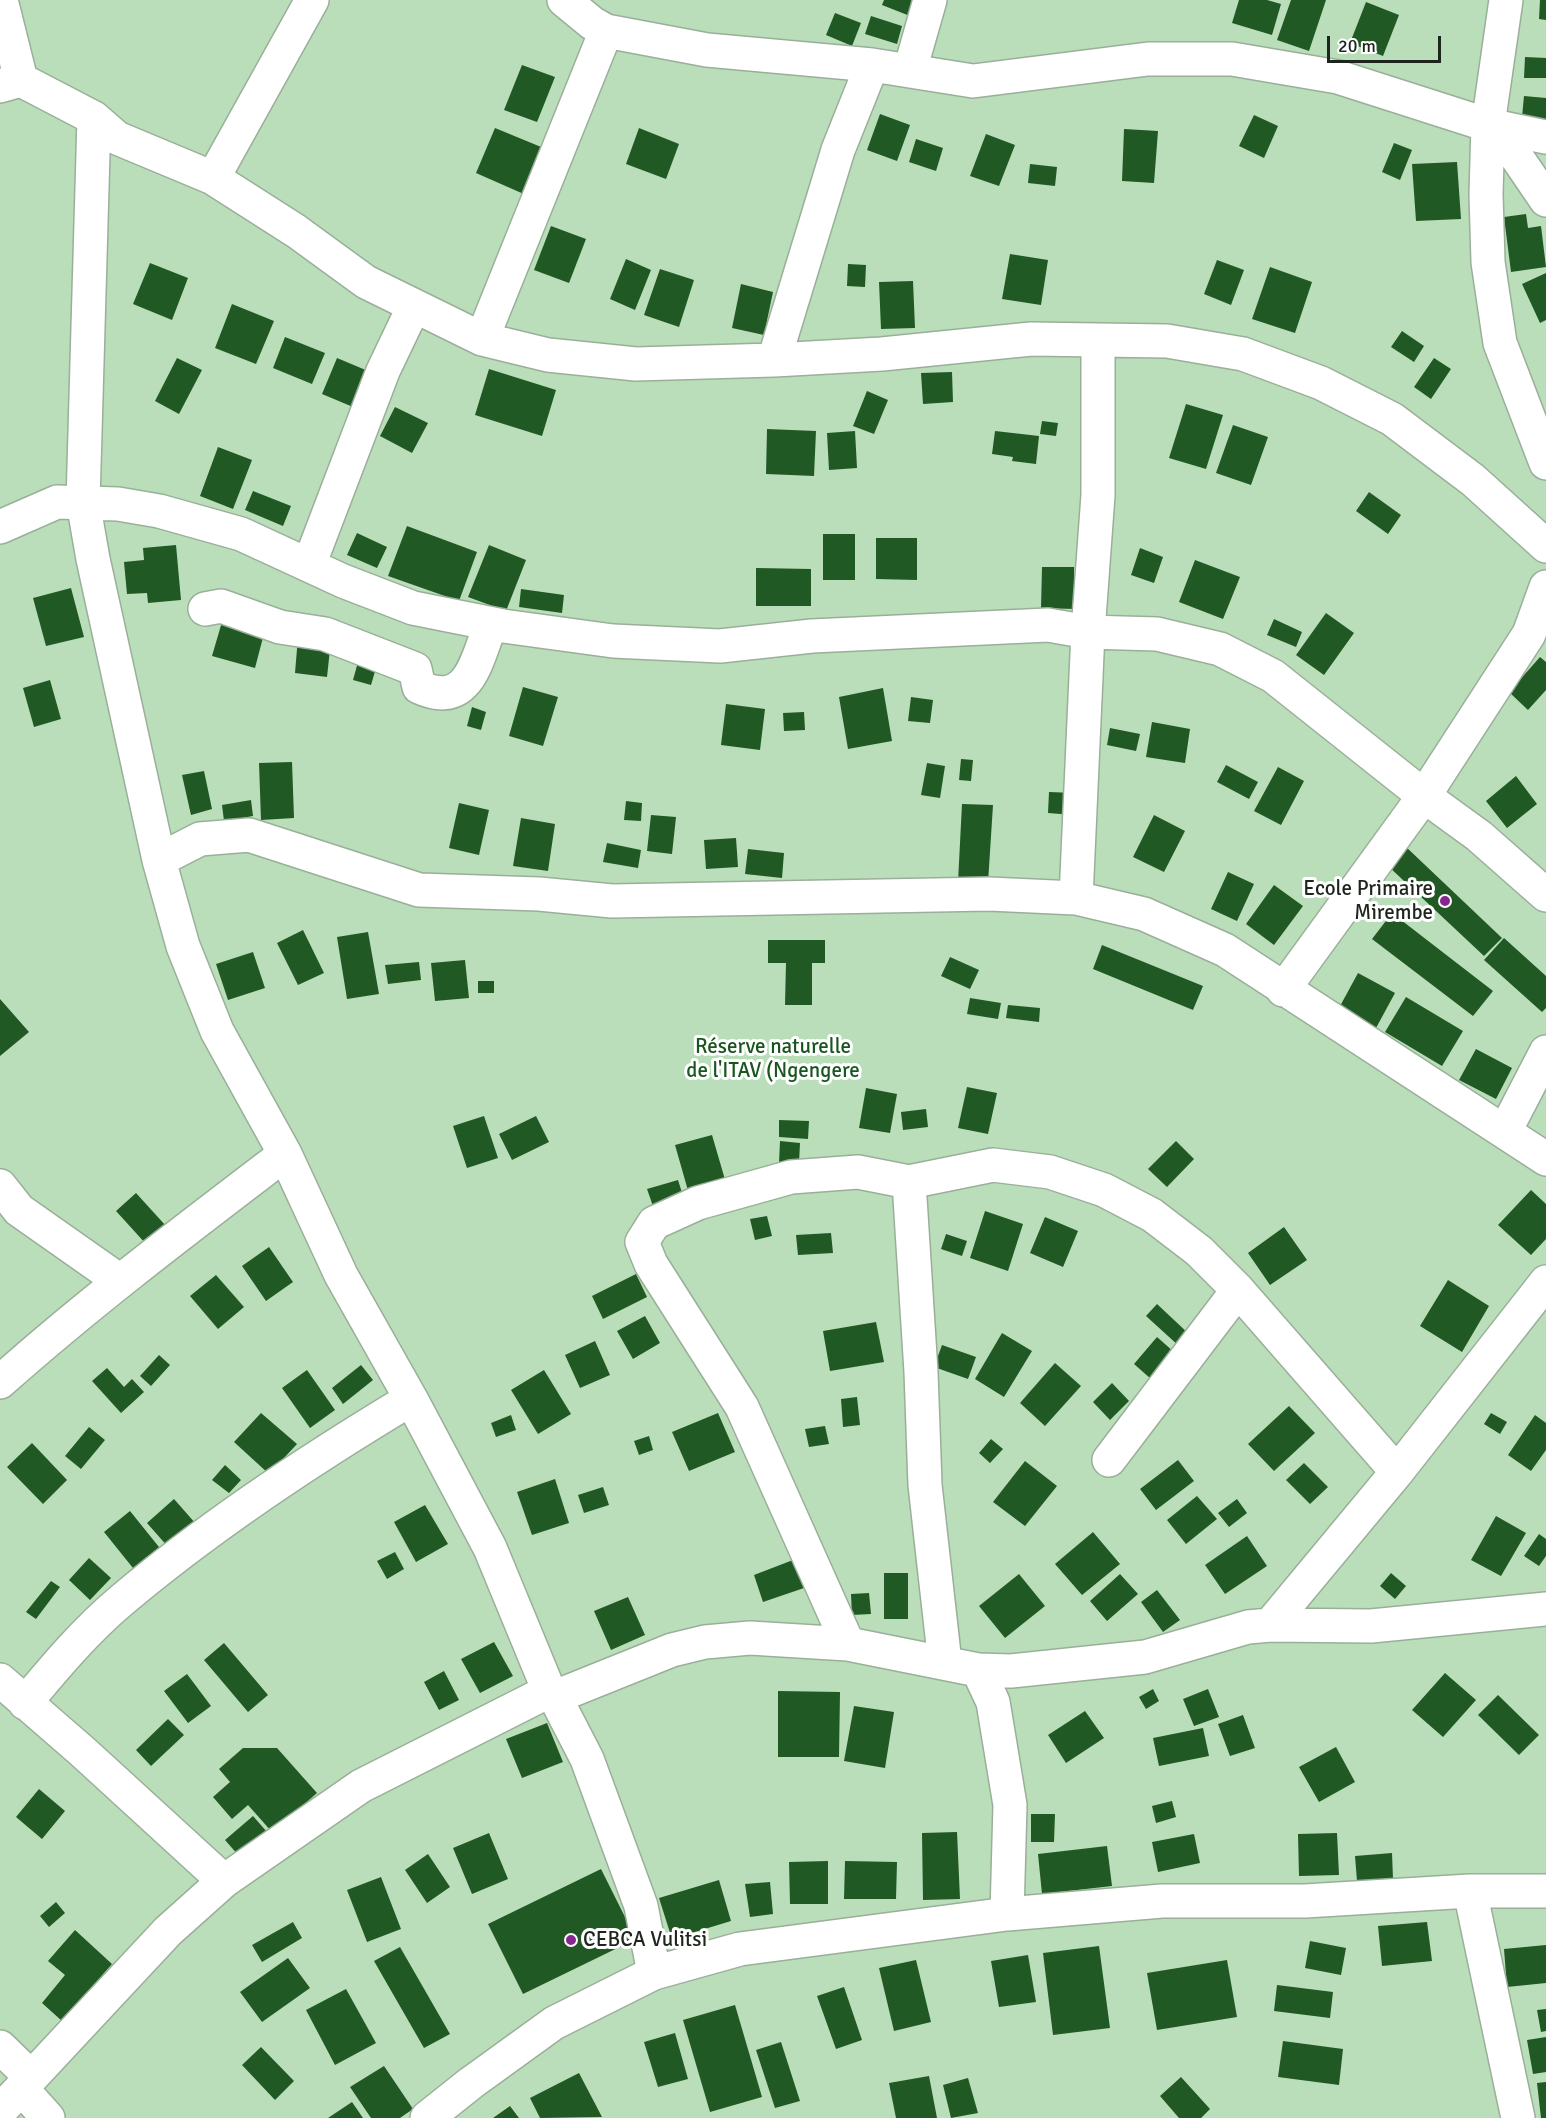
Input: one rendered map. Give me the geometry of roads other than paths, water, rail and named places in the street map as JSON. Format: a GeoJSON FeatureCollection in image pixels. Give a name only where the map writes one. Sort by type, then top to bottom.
{"type":"FeatureCollection","features":[{"type":"Feature","properties":{"kind":"street"},"geometry":{"type":"LineString","coordinates":[[1,0],[10,83],[94,118],[117,138],[213,178],[296,231],[366,282],[482,339],[548,356],[636,364],[882,354],[1031,339],[1167,341],[1243,354],[1321,383],[1392,419],[1473,480],[1546,546]]}},
{"type":"Feature","properties":{"kind":"street"},"geometry":{"type":"LineString","coordinates":[[213,178],[312,0]]}},
{"type":"Feature","properties":{"kind":"street"},"geometry":{"type":"LineString","coordinates":[[564,0],[600,18],[707,50],[872,65],[973,81],[1148,59],[1232,59],[1338,77],[1488,125],[1546,137]]}},
{"type":"Feature","properties":{"kind":"street"},"geometry":{"type":"LineString","coordinates":[[910,70],[930,0]]}},
{"type":"Feature","properties":{"kind":"street"},"geometry":{"type":"LineString","coordinates":[[1506,0],[1488,125],[1486,194],[1488,262],[1500,343],[1546,463]]}},
{"type":"Feature","properties":{"kind":"street"},"geometry":{"type":"LineString","coordinates":[[482,339],[600,18]]}},
{"type":"Feature","properties":{"kind":"street"},"geometry":{"type":"LineString","coordinates":[[774,360],[838,150],[872,65]]}},
{"type":"Feature","properties":{"kind":"street"},"geometry":{"type":"LineString","coordinates":[[94,118],[83,502],[93,558],[159,860],[183,946],[217,1031],[285,1154],[341,1275],[411,1399],[490,1548],[552,1694],[587,1759],[641,1906],[654,1973]]}},
{"type":"Feature","properties":{"kind":"street"},"geometry":{"type":"LineString","coordinates":[[1488,125],[1514,153],[1546,200]]}},
{"type":"Feature","properties":{"kind":"street"},"geometry":{"type":"LineString","coordinates":[[309,565],[383,371],[414,306]]}},
{"type":"Feature","properties":{"kind":"street"},"geometry":{"type":"LineString","coordinates":[[1076,898],[1088,632],[1098,495],[1098,340]]}},
{"type":"Feature","properties":{"kind":"street"},"geometry":{"type":"LineString","coordinates":[[0,527],[57,502],[118,504],[159,511],[241,534],[344,581],[413,608],[491,624],[613,641],[720,646],[812,636],[1048,625],[1088,632],[1157,634],[1220,649],[1273,676],[1424,796],[1479,836],[1546,895]]}},
{"type":"Feature","properties":{"kind":"street"},"geometry":{"type":"LineString","coordinates":[[1283,990],[1424,796],[1529,634],[1546,586]]}},
{"type":"Feature","properties":{"kind":"street"},"geometry":{"type":"LineString","coordinates":[[205,609],[221,606],[280,627],[325,634],[415,669],[419,687],[430,692],[448,693],[462,687],[471,675],[491,624]]}},
{"type":"Feature","properties":{"kind":"street"},"geometry":{"type":"LineString","coordinates":[[159,860],[200,839],[249,835],[419,890],[539,894],[612,901],[988,894],[1076,898],[1144,914],[1225,951],[1546,1159]]}},
{"type":"Feature","properties":{"kind":"street"},"geometry":{"type":"LineString","coordinates":[[1505,1131],[1546,1052]]}},
{"type":"Feature","properties":{"kind":"street"},"geometry":{"type":"LineString","coordinates":[[0,1382],[120,1281],[285,1154]]}},
{"type":"Feature","properties":{"kind":"street"},"geometry":{"type":"LineString","coordinates":[[848,1644],[742,1407],[651,1264],[642,1242],[654,1223],[698,1203],[791,1177],[858,1172],[909,1182],[993,1165],[1050,1172],[1104,1190],[1152,1215],[1199,1251],[1238,1290],[1397,1472]]}},
{"type":"Feature","properties":{"kind":"street"},"geometry":{"type":"LineString","coordinates":[[909,1182],[921,1372],[925,1485],[945,1663]]}},
{"type":"Feature","properties":{"kind":"street"},"geometry":{"type":"LineString","coordinates":[[0,1186],[19,1210],[120,1281]]}},
{"type":"Feature","properties":{"kind":"street"},"geometry":{"type":"LineString","coordinates":[[1270,1625],[1397,1472],[1546,1282]]}},
{"type":"Feature","properties":{"kind":"street"},"geometry":{"type":"LineString","coordinates":[[1109,1460],[1238,1290]]}},
{"type":"Feature","properties":{"kind":"street"},"geometry":{"type":"LineString","coordinates":[[25,1703],[58,1664],[120,1601],[192,1544],[343,1440],[411,1399]]}},
{"type":"Feature","properties":{"kind":"street"},"geometry":{"type":"LineString","coordinates":[[17,2092],[168,1931],[224,1881],[361,1786],[552,1694],[672,1650],[705,1642],[750,1638],[848,1644],[978,1670],[1011,1671],[1145,1657],[1248,1627],[1270,1625],[1371,1626],[1546,1609]]}},
{"type":"Feature","properties":{"kind":"street"},"geometry":{"type":"LineString","coordinates":[[978,1670],[993,1702],[1011,1805],[1007,1914]]}},
{"type":"Feature","properties":{"kind":"street"},"geometry":{"type":"LineString","coordinates":[[0,1680],[83,1752],[224,1881]]}},
{"type":"Feature","properties":{"kind":"street"},"geometry":{"type":"LineString","coordinates":[[1470,1891],[1518,2118]]}},
{"type":"Feature","properties":{"kind":"street"},"geometry":{"type":"LineString","coordinates":[[427,2118],[471,2082],[554,2023],[654,1973],[740,1948],[1007,1914],[1162,1901],[1305,1901],[1470,1891],[1546,1891]]}},
{"type":"Feature","properties":{"kind":"street"},"geometry":{"type":"LineString","coordinates":[[0,2047],[17,2092],[48,2118]]}},
{"type":"Feature","properties":{"kind":"place","name":"Ecole Primaire Mirembe"},"geometry":{"type":"Point","coordinates":[1445,901]}},
{"type":"Feature","properties":{"kind":"place","name":"CEBCA Vulitsi"},"geometry":{"type":"Point","coordinates":[571,1940]}},
{"type":"Feature","properties":{"kind":"park label","name":"Réserve naturelle de l'ITAV (Ngengere"},"geometry":{"type":"Point","coordinates":[773,1059]}}]}
